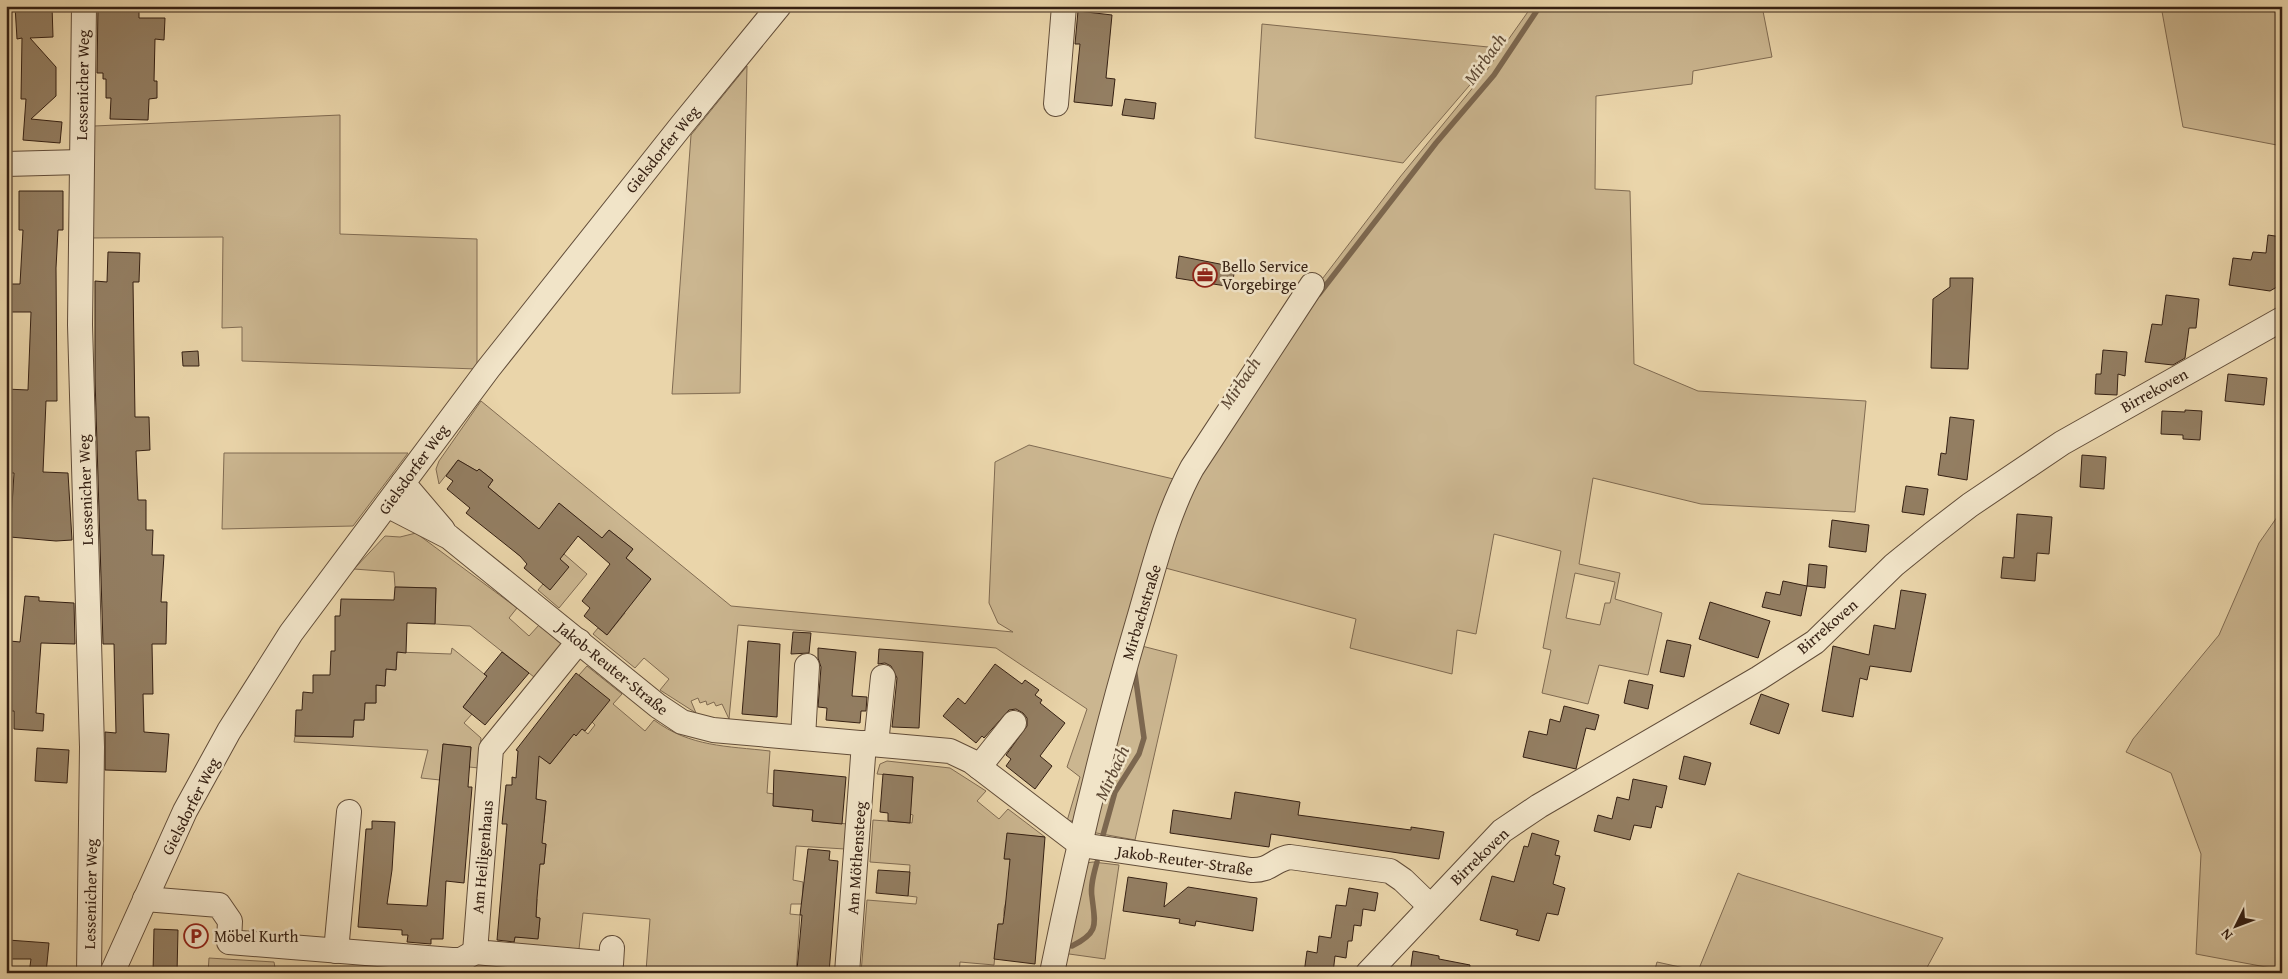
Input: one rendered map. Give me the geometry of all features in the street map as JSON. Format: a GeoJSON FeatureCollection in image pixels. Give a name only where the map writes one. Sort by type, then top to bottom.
{"type":"FeatureCollection","features":[{"type":"Feature","properties":{"kind":"street","name":"Lessenicher Weg"},"geometry":{"type":"LineString","coordinates":[[84,6],[80,325],[92,748],[89,973]]}},
{"type":"Feature","properties":{"kind":"street","name":"Gielsdorfer Weg"},"geometry":{"type":"LineString","coordinates":[[112,973],[185,811],[254,690],[308,608],[488,368],[674,133],[779,6]]}},
{"type":"Feature","properties":{"kind":"street"},"geometry":{"type":"LineString","coordinates":[[1056,104],[1064,6]]}},
{"type":"Feature","properties":{"kind":"street"},"geometry":{"type":"LineString","coordinates":[[6,164],[81,162]]}},
{"type":"Feature","properties":{"kind":"street","name":"Mirbachstraße"},"geometry":{"type":"LineString","coordinates":[[1052,973],[1105,740],[1129,650],[1154,565],[1180,493],[1192,468],[1312,285]]}},
{"type":"Feature","properties":{"kind":"street","name":"Birrekoven"},"geometry":{"type":"LineString","coordinates":[[1368,973],[1502,831],[1546,802],[1759,678],[1815,642],[1894,565],[1978,499],[2090,425],[2282,319]]}},
{"type":"Feature","properties":{"kind":"street","name":"Jakob-Reuter-Straße"},"geometry":{"type":"LineString","coordinates":[[403,483],[449,537],[670,715],[682,722],[713,730],[950,751],[964,756],[1081,845],[1251,870],[1268,868],[1280,860],[1290,857],[1380,868],[1403,880],[1430,906]]}},
{"type":"Feature","properties":{"kind":"street","name":"Jakob-Reuter-Straße"},"geometry":{"type":"LineString","coordinates":[[386,505],[449,537]]}},
{"type":"Feature","properties":{"kind":"street","name":"Am Heiligenhaus"},"geometry":{"type":"LineString","coordinates":[[475,952],[491,749],[579,641]]}},
{"type":"Feature","properties":{"kind":"street"},"geometry":{"type":"LineString","coordinates":[[803,738],[807,666]]}},
{"type":"Feature","properties":{"kind":"street"},"geometry":{"type":"LineString","coordinates":[[870,744],[883,678]]}},
{"type":"Feature","properties":{"kind":"street"},"geometry":{"type":"LineString","coordinates":[[979,767],[1014,723]]}},
{"type":"Feature","properties":{"kind":"street","name":"Am Möthensteeg"},"geometry":{"type":"LineString","coordinates":[[847,973],[870,744]]}},
{"type":"Feature","properties":{"kind":"street"},"geometry":{"type":"LineString","coordinates":[[336,951],[348,812]]}},
{"type":"Feature","properties":{"kind":"street"},"geometry":{"type":"LineString","coordinates":[[145,899],[219,905],[230,921],[230,942],[452,960],[461,960],[475,952],[612,964],[612,948]]}},
{"type":"Feature","properties":{"kind":"shaded area"},"geometry":{"type":"Polygon","coordinates":[[[1532,6],[1762,6],[1772,57],[1693,71],[1692,84],[1596,96],[1595,189],[1630,191],[1634,364],[1698,391],[1866,401],[1855,512],[1701,504],[1593,478],[1579,564],[1620,573],[1615,599],[1662,613],[1648,675],[1599,665],[1588,704],[1542,693],[1551,650],[1543,648],[1561,551],[1494,534],[1476,634],[1457,630],[1452,674],[1350,648],[1356,619],[1158,566],[1186,486],[1313,291],[1400,177],[1484,74],[1532,6]],[[1575,573],[1566,618],[1600,625],[1605,603],[1610,603],[1615,582],[1575,573]]]}},
{"type":"Feature","properties":{"kind":"shaded area"},"geometry":{"type":"Polygon","coordinates":[[[2161,6],[2282,6],[2282,146],[2183,127],[2161,6]]]}},
{"type":"Feature","properties":{"kind":"shaded area"},"geometry":{"type":"Polygon","coordinates":[[[1262,24],[1498,48],[1469,86],[1403,163],[1255,138],[1262,24]]]}},
{"type":"Feature","properties":{"kind":"shaded area"},"geometry":{"type":"Polygon","coordinates":[[[747,66],[740,393],[672,394],[691,135],[747,66]]]}},
{"type":"Feature","properties":{"kind":"shaded area"},"geometry":{"type":"Polygon","coordinates":[[[340,115],[340,234],[477,239],[477,369],[242,361],[242,327],[222,328],[223,237],[88,238],[94,126],[340,115]]]}},
{"type":"Feature","properties":{"kind":"shaded area"},"geometry":{"type":"Polygon","coordinates":[[[481,401],[731,606],[1013,632],[998,623],[989,603],[995,462],[1029,445],[1182,481],[1076,821],[1067,821],[1080,777],[1067,767],[1087,709],[996,648],[738,625],[729,719],[722,704],[716,706],[714,702],[707,705],[706,701],[700,703],[698,698],[691,701],[696,713],[660,690],[669,679],[644,658],[635,668],[593,634],[598,628],[607,635],[625,613],[602,594],[628,606],[651,579],[626,558],[633,549],[609,530],[593,549],[578,536],[586,526],[560,504],[564,554],[587,574],[559,608],[538,590],[543,584],[569,567],[533,540],[520,556],[514,551],[524,539],[528,520],[488,487],[493,480],[479,469],[477,471],[458,460],[439,484],[436,469],[439,461],[481,401]]]}},
{"type":"Feature","properties":{"kind":"shaded area"},"geometry":{"type":"Polygon","coordinates":[[[224,453],[408,453],[353,526],[222,529],[224,453]]]}},
{"type":"Feature","properties":{"kind":"shaded area"},"geometry":{"type":"Polygon","coordinates":[[[2282,510],[2282,970],[2196,954],[2201,854],[2171,773],[2126,752],[2133,739],[2219,635],[2259,543],[2282,510]]]}},
{"type":"Feature","properties":{"kind":"shaded area"},"geometry":{"type":"Polygon","coordinates":[[[416,533],[517,608],[509,618],[529,636],[539,625],[561,644],[534,677],[470,626],[435,624],[436,588],[395,587],[394,572],[354,569],[385,536],[400,537],[416,533]]]}},
{"type":"Feature","properties":{"kind":"shaded area"},"geometry":{"type":"Polygon","coordinates":[[[1134,644],[1177,655],[1135,840],[1091,832],[1134,644]]]}},
{"type":"Feature","properties":{"kind":"shaded area"},"geometry":{"type":"Polygon","coordinates":[[[452,648],[489,678],[482,682],[463,707],[472,714],[464,723],[481,738],[479,768],[469,767],[471,747],[443,744],[440,780],[421,778],[428,750],[294,742],[295,736],[353,737],[354,720],[364,720],[365,703],[376,703],[376,685],[385,686],[386,669],[396,670],[397,652],[451,654],[452,648]]]}},
{"type":"Feature","properties":{"kind":"shaded area"},"geometry":{"type":"Polygon","coordinates":[[[587,666],[622,694],[613,704],[645,731],[654,720],[681,736],[709,744],[770,751],[767,793],[774,794],[773,806],[799,809],[814,798],[812,821],[848,824],[845,849],[796,846],[793,880],[803,882],[802,904],[791,904],[790,914],[800,915],[796,973],[646,971],[650,919],[583,913],[579,949],[514,944],[515,937],[538,938],[540,918],[536,917],[537,899],[525,898],[540,864],[544,864],[546,844],[534,843],[536,822],[544,823],[546,801],[536,799],[537,780],[533,751],[550,764],[574,734],[576,735],[582,729],[588,734],[595,725],[592,722],[609,700],[579,675],[587,666]]]}},
{"type":"Feature","properties":{"kind":"shaded area"},"geometry":{"type":"Polygon","coordinates":[[[887,761],[950,768],[986,791],[977,801],[999,819],[1008,809],[1045,837],[1008,834],[1005,859],[1018,860],[1004,909],[1004,916],[1012,917],[1011,925],[998,924],[994,965],[960,962],[959,973],[861,973],[867,900],[916,904],[917,897],[908,896],[910,865],[870,862],[873,820],[912,823],[913,815],[910,814],[913,777],[877,774],[880,764],[887,761]]]}},
{"type":"Feature","properties":{"kind":"shaded area"},"geometry":{"type":"Polygon","coordinates":[[[1086,863],[1119,865],[1105,959],[1062,953],[1086,863]]]}},
{"type":"Feature","properties":{"kind":"shaded area"},"geometry":{"type":"Polygon","coordinates":[[[1738,873],[1943,938],[1924,973],[1654,973],[1657,962],[1698,971],[1738,873]]]}},
{"type":"Feature","properties":{"kind":"shaded area"},"geometry":{"type":"Polygon","coordinates":[[[209,958],[274,962],[276,973],[208,973],[209,958]]]}},
{"type":"Feature","properties":{"kind":"building"},"geometry":{"type":"Polygon","coordinates":[[[15,6],[52,6],[53,37],[30,38],[56,67],[56,96],[31,119],[62,122],[60,143],[23,140],[26,99],[21,99],[22,38],[17,39],[15,6]]]}},
{"type":"Feature","properties":{"kind":"building"},"geometry":{"type":"Polygon","coordinates":[[[98,6],[139,6],[139,18],[165,18],[164,40],[155,39],[154,81],[157,81],[157,98],[149,99],[148,120],[110,119],[111,98],[106,98],[106,79],[103,79],[103,73],[97,73],[98,6]]]}},
{"type":"Feature","properties":{"kind":"building"},"geometry":{"type":"Polygon","coordinates":[[[1078,11],[1112,15],[1106,78],[1115,79],[1112,106],[1074,102],[1080,44],[1075,44],[1078,11]]]}},
{"type":"Feature","properties":{"kind":"building"},"geometry":{"type":"Polygon","coordinates":[[[1125,99],[1156,103],[1154,119],[1122,115],[1125,99]]]}},
{"type":"Feature","properties":{"kind":"building"},"geometry":{"type":"Polygon","coordinates":[[[19,191],[63,191],[63,230],[58,230],[56,268],[57,401],[46,401],[43,472],[68,473],[72,540],[56,541],[10,537],[14,473],[6,473],[6,389],[28,390],[31,312],[6,312],[6,284],[20,284],[23,230],[19,230],[19,191]]]}},
{"type":"Feature","properties":{"kind":"building"},"geometry":{"type":"Polygon","coordinates":[[[2268,235],[2282,237],[2282,284],[2270,291],[2229,285],[2233,258],[2251,260],[2253,252],[2266,253],[2268,235]]]}},
{"type":"Feature","properties":{"kind":"building"},"geometry":{"type":"Polygon","coordinates":[[[108,252],[140,253],[139,282],[133,282],[135,417],[149,417],[150,450],[136,451],[138,500],[146,500],[146,530],[153,530],[152,555],[164,555],[161,602],[167,602],[166,644],[152,644],[153,694],[143,694],[144,732],[169,734],[166,772],[105,770],[105,732],[116,733],[114,644],[103,644],[95,378],[95,281],[107,282],[108,252]]]}},
{"type":"Feature","properties":{"kind":"building","name":"Bello Service Vorgebirge"},"geometry":{"type":"Polygon","coordinates":[[[1179,256],[1235,267],[1232,287],[1176,278],[1179,256]]]}},
{"type":"Feature","properties":{"kind":"building"},"geometry":{"type":"Polygon","coordinates":[[[1950,278],[1973,278],[1968,369],[1931,368],[1933,299],[1950,287],[1950,278]]]}},
{"type":"Feature","properties":{"kind":"building"},"geometry":{"type":"Polygon","coordinates":[[[2166,295],[2199,299],[2196,328],[2189,328],[2185,358],[2173,365],[2145,362],[2152,324],[2162,325],[2166,295]]]}},
{"type":"Feature","properties":{"kind":"building"},"geometry":{"type":"Polygon","coordinates":[[[2103,350],[2127,352],[2125,376],[2118,374],[2117,395],[2095,394],[2096,374],[2101,374],[2103,350]]]}},
{"type":"Feature","properties":{"kind":"building"},"geometry":{"type":"Polygon","coordinates":[[[198,351],[199,366],[183,366],[182,352],[198,351]]]}},
{"type":"Feature","properties":{"kind":"building"},"geometry":{"type":"Polygon","coordinates":[[[2228,374],[2267,378],[2264,405],[2225,401],[2228,374]]]}},
{"type":"Feature","properties":{"kind":"building"},"geometry":{"type":"Polygon","coordinates":[[[2185,410],[2202,411],[2200,440],[2183,439],[2183,435],[2161,434],[2162,411],[2185,412],[2185,410]]]}},
{"type":"Feature","properties":{"kind":"building"},"geometry":{"type":"Polygon","coordinates":[[[1950,417],[1974,420],[1967,480],[1938,475],[1941,453],[1946,454],[1950,417]]]}},
{"type":"Feature","properties":{"kind":"building"},"geometry":{"type":"Polygon","coordinates":[[[2082,455],[2106,457],[2104,489],[2080,487],[2082,455]]]}},
{"type":"Feature","properties":{"kind":"building"},"geometry":{"type":"Polygon","coordinates":[[[458,460],[477,471],[479,469],[493,480],[488,487],[539,529],[559,503],[602,538],[609,530],[633,549],[626,558],[651,579],[607,635],[584,616],[590,608],[582,601],[610,564],[578,536],[560,559],[569,567],[550,590],[524,568],[527,564],[520,556],[466,513],[470,508],[447,489],[453,481],[446,476],[458,460]]]}},
{"type":"Feature","properties":{"kind":"building"},"geometry":{"type":"Polygon","coordinates":[[[1906,486],[1928,489],[1924,515],[1902,512],[1906,486]]]}},
{"type":"Feature","properties":{"kind":"building"},"geometry":{"type":"Polygon","coordinates":[[[2017,514],[2052,517],[2049,554],[2037,553],[2035,581],[2001,578],[2003,557],[2014,558],[2017,514]]]}},
{"type":"Feature","properties":{"kind":"building"},"geometry":{"type":"Polygon","coordinates":[[[1832,520],[1869,525],[1866,552],[1829,547],[1832,520]]]}},
{"type":"Feature","properties":{"kind":"building"},"geometry":{"type":"Polygon","coordinates":[[[1809,564],[1827,566],[1825,588],[1807,586],[1809,564]]]}},
{"type":"Feature","properties":{"kind":"building"},"geometry":{"type":"Polygon","coordinates":[[[1783,581],[1807,586],[1801,616],[1762,607],[1766,592],[1780,595],[1783,581]]]}},
{"type":"Feature","properties":{"kind":"building"},"geometry":{"type":"Polygon","coordinates":[[[395,587],[436,588],[435,624],[407,623],[406,653],[397,652],[396,670],[386,669],[385,686],[376,685],[376,703],[365,703],[364,720],[354,720],[353,737],[295,736],[296,710],[302,710],[303,692],[313,693],[313,675],[330,675],[331,651],[335,651],[335,616],[340,616],[341,599],[394,600],[395,587]]]}},
{"type":"Feature","properties":{"kind":"building"},"geometry":{"type":"Polygon","coordinates":[[[1901,590],[1926,594],[1911,672],[1870,666],[1867,680],[1860,678],[1853,717],[1822,711],[1833,646],[1869,655],[1874,625],[1895,629],[1901,590]]]}},
{"type":"Feature","properties":{"kind":"building"},"geometry":{"type":"Polygon","coordinates":[[[25,596],[39,597],[39,601],[74,603],[75,644],[41,643],[36,713],[44,714],[43,731],[14,729],[14,711],[6,711],[10,641],[20,642],[25,596]]]}},
{"type":"Feature","properties":{"kind":"building"},"geometry":{"type":"Polygon","coordinates":[[[1710,602],[1770,621],[1758,658],[1699,639],[1710,602]]]}},
{"type":"Feature","properties":{"kind":"building"},"geometry":{"type":"Polygon","coordinates":[[[793,632],[811,633],[809,653],[791,654],[793,632]]]}},
{"type":"Feature","properties":{"kind":"building"},"geometry":{"type":"Polygon","coordinates":[[[1667,640],[1691,645],[1684,677],[1660,672],[1667,640]]]}},
{"type":"Feature","properties":{"kind":"building"},"geometry":{"type":"Polygon","coordinates":[[[748,641],[780,644],[777,717],[742,714],[748,641]]]}},
{"type":"Feature","properties":{"kind":"building"},"geometry":{"type":"Polygon","coordinates":[[[818,648],[856,652],[852,696],[867,697],[866,711],[861,711],[860,723],[826,720],[827,708],[818,707],[821,667],[818,658],[818,648]]]}},
{"type":"Feature","properties":{"kind":"building"},"geometry":{"type":"Polygon","coordinates":[[[879,649],[923,652],[919,728],[892,727],[897,678],[891,666],[885,663],[878,664],[879,649]]]}},
{"type":"Feature","properties":{"kind":"building"},"geometry":{"type":"Polygon","coordinates":[[[502,652],[529,673],[485,725],[463,707],[487,676],[484,674],[502,652]]]}},
{"type":"Feature","properties":{"kind":"building"},"geometry":{"type":"Polygon","coordinates":[[[995,664],[1022,684],[1025,680],[1039,690],[1035,695],[1042,700],[1040,703],[1065,723],[1040,756],[1052,766],[1035,789],[1006,766],[1011,759],[1006,755],[1027,726],[1027,718],[1023,713],[1016,709],[1009,710],[984,738],[982,736],[976,743],[943,716],[958,698],[965,704],[995,664]]]}},
{"type":"Feature","properties":{"kind":"building"},"geometry":{"type":"Polygon","coordinates":[[[576,673],[610,700],[585,731],[582,729],[576,736],[574,734],[550,764],[539,756],[536,799],[546,801],[542,843],[546,844],[544,864],[540,864],[537,898],[536,917],[540,918],[538,939],[515,937],[514,942],[497,940],[507,824],[502,824],[506,785],[512,785],[512,777],[516,778],[518,751],[516,750],[576,673]]]}},
{"type":"Feature","properties":{"kind":"building"},"geometry":{"type":"Polygon","coordinates":[[[1629,680],[1653,685],[1648,709],[1624,703],[1629,680]]]}},
{"type":"Feature","properties":{"kind":"building"},"geometry":{"type":"Polygon","coordinates":[[[1761,694],[1789,704],[1779,734],[1750,724],[1761,694]]]}},
{"type":"Feature","properties":{"kind":"building"},"geometry":{"type":"Polygon","coordinates":[[[1564,706],[1599,715],[1595,730],[1586,728],[1576,769],[1523,757],[1529,731],[1547,735],[1550,719],[1560,722],[1564,706]]]}},
{"type":"Feature","properties":{"kind":"building"},"geometry":{"type":"Polygon","coordinates":[[[443,744],[471,747],[468,787],[472,787],[464,883],[446,881],[443,939],[431,939],[431,944],[407,942],[408,935],[402,935],[402,930],[358,927],[366,829],[372,829],[372,821],[395,822],[392,870],[387,904],[427,906],[443,744]]]}},
{"type":"Feature","properties":{"kind":"building"},"geometry":{"type":"Polygon","coordinates":[[[37,748],[69,750],[67,783],[35,781],[37,748]]]}},
{"type":"Feature","properties":{"kind":"building"},"geometry":{"type":"Polygon","coordinates":[[[1684,756],[1711,763],[1705,785],[1679,779],[1684,756]]]}},
{"type":"Feature","properties":{"kind":"building"},"geometry":{"type":"Polygon","coordinates":[[[774,770],[846,777],[842,824],[812,821],[813,810],[773,806],[774,770]]]}},
{"type":"Feature","properties":{"kind":"building"},"geometry":{"type":"Polygon","coordinates":[[[883,774],[913,777],[910,823],[888,821],[888,813],[880,812],[883,774]]]}},
{"type":"Feature","properties":{"kind":"building"},"geometry":{"type":"Polygon","coordinates":[[[1633,779],[1667,786],[1662,808],[1656,806],[1651,828],[1634,825],[1630,840],[1594,831],[1598,815],[1612,819],[1617,797],[1629,800],[1633,779]]]}},
{"type":"Feature","properties":{"kind":"building"},"geometry":{"type":"Polygon","coordinates":[[[1235,792],[1300,802],[1298,815],[1411,830],[1411,827],[1444,832],[1439,859],[1271,834],[1269,847],[1170,833],[1173,810],[1231,819],[1235,792]]]}},
{"type":"Feature","properties":{"kind":"building"},"geometry":{"type":"Polygon","coordinates":[[[1007,833],[1045,837],[1035,964],[994,959],[998,924],[1003,924],[1005,909],[1010,859],[1004,859],[1007,833]]]}},
{"type":"Feature","properties":{"kind":"building"},"geometry":{"type":"Polygon","coordinates":[[[1532,833],[1559,841],[1555,855],[1560,856],[1553,884],[1565,888],[1558,915],[1547,913],[1539,941],[1516,935],[1518,930],[1480,920],[1492,876],[1514,882],[1524,846],[1528,847],[1532,833]]]}},
{"type":"Feature","properties":{"kind":"building"},"geometry":{"type":"Polygon","coordinates":[[[808,849],[830,851],[829,860],[838,861],[829,973],[797,970],[802,915],[800,915],[808,849]]]}},
{"type":"Feature","properties":{"kind":"building"},"geometry":{"type":"Polygon","coordinates":[[[878,870],[910,872],[908,896],[876,893],[878,870]]]}},
{"type":"Feature","properties":{"kind":"building"},"geometry":{"type":"Polygon","coordinates":[[[1128,877],[1167,883],[1164,907],[1188,887],[1257,898],[1253,931],[1196,921],[1195,926],[1179,923],[1180,919],[1123,911],[1128,877]]]}},
{"type":"Feature","properties":{"kind":"building"},"geometry":{"type":"Polygon","coordinates":[[[1349,888],[1378,893],[1375,911],[1363,909],[1361,926],[1354,925],[1352,941],[1348,941],[1346,958],[1335,956],[1333,973],[1304,973],[1307,951],[1317,953],[1319,936],[1331,938],[1336,905],[1346,906],[1349,888]]]}},
{"type":"Feature","properties":{"kind":"building"},"geometry":{"type":"Polygon","coordinates":[[[154,929],[178,930],[177,973],[153,973],[154,929]]]}},
{"type":"Feature","properties":{"kind":"building"},"geometry":{"type":"Polygon","coordinates":[[[8,940],[49,943],[46,973],[29,973],[31,959],[10,959],[8,940]]]}},
{"type":"Feature","properties":{"kind":"building"},"geometry":{"type":"Polygon","coordinates":[[[1413,951],[1439,956],[1439,959],[1470,965],[1469,973],[1410,973],[1413,951]]]}},
{"type":"Feature","properties":{"kind":"waterway","name":"Mirbach"},"geometry":{"type":"LineString","coordinates":[[1319,294],[1436,143],[1494,75],[1540,6]]}},
{"type":"Feature","properties":{"kind":"waterway","name":"Mirbach"},"geometry":{"type":"LineString","coordinates":[[1103,835],[1115,792],[1139,754],[1144,738],[1134,667]]}},
{"type":"Feature","properties":{"kind":"waterway","name":"Mirbach"},"geometry":{"type":"LineString","coordinates":[[1072,946],[1087,936],[1094,926],[1092,888],[1097,862]]}},
{"type":"Feature","properties":{"kind":"place","name":"Bello Service Vorgebirge"},"geometry":{"type":"Point","coordinates":[1205,275]}},
{"type":"Feature","properties":{"kind":"place","name":"Möbel Kurth"},"geometry":{"type":"Point","coordinates":[196,936]}}]}
